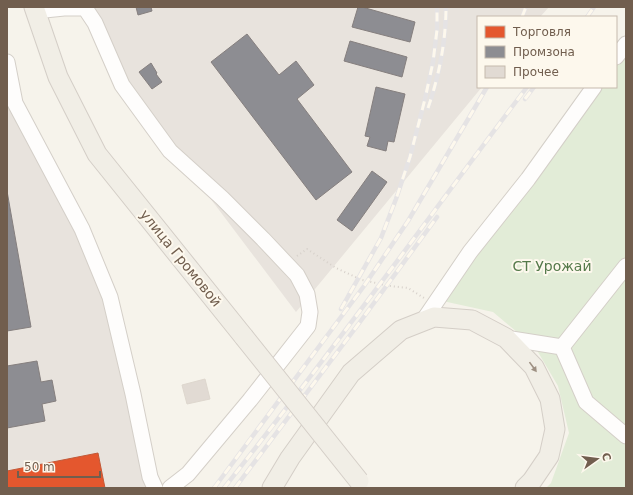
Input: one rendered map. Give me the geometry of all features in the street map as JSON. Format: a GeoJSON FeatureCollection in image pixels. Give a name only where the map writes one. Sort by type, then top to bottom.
{"type":"FeatureCollection","features":[{"type":"Feature","properties":{"kind":"main road","name":"улица Громовой"},"geometry":{"type":"LineString","coordinates":[[34,9],[58,77],[96,154],[361,485]]}},
{"type":"Feature","properties":{"kind":"main road"},"geometry":{"type":"LineString","coordinates":[[272,488],[290,458],[350,373],[401,330],[434,317],[472,320],[506,338],[534,367],[550,399],[555,429],[549,456],[532,481],[525,488]]}},
{"type":"Feature","properties":{"kind":"street"},"geometry":{"type":"LineString","coordinates":[[34,9],[84,8],[95,23],[122,86],[170,151],[222,198],[286,263],[297,275],[307,294],[310,312],[308,326],[250,400],[188,474],[170,488]]}},
{"type":"Feature","properties":{"kind":"street"},"geometry":{"type":"LineString","coordinates":[[617,56],[626,44]]}},
{"type":"Feature","properties":{"kind":"street"},"geometry":{"type":"LineString","coordinates":[[7,62],[15,103],[82,229],[110,297],[133,394],[150,477],[155,488]]}},
{"type":"Feature","properties":{"kind":"street"},"geometry":{"type":"LineString","coordinates":[[423,321],[470,252],[528,179],[593,88]]}},
{"type":"Feature","properties":{"kind":"street"},"geometry":{"type":"LineString","coordinates":[[562,347],[626,266]]}},
{"type":"Feature","properties":{"kind":"street"},"geometry":{"type":"LineString","coordinates":[[506,338],[562,347]]}},
{"type":"Feature","properties":{"kind":"street"},"geometry":{"type":"LineString","coordinates":[[562,347],[586,402],[626,436]]}},
{"type":"Feature","properties":{"kind":"path"},"geometry":{"type":"LineString","coordinates":[[286,263],[307,249],[336,268],[362,280],[408,288],[434,305]]}},
{"type":"Feature","properties":{"kind":"shaded area"},"geometry":{"type":"Polygon","coordinates":[[[93,7],[549,7],[541,16],[477,16],[477,88],[481,88],[296,312],[130,92],[93,7]]]}},
{"type":"Feature","properties":{"kind":"shaded area"},"geometry":{"type":"Polygon","coordinates":[[[7,88],[80,236],[107,300],[147,488],[7,488],[7,88]]]}},
{"type":"Feature","properties":{"kind":"green space","name":"СТ Урожай"},"geometry":{"type":"Polygon","coordinates":[[[626,46],[626,488],[546,488],[551,483],[569,433],[558,386],[535,347],[493,312],[438,300],[594,88],[617,88],[617,59],[626,46]]]}},
{"type":"Feature","properties":{"kind":"building: Торговля"},"geometry":{"type":"Polygon","coordinates":[[[98,453],[105,488],[7,488],[7,471],[98,453]]]}},
{"type":"Feature","properties":{"kind":"building: Промзона"},"geometry":{"type":"Polygon","coordinates":[[[136,7],[151,7],[152,11],[138,15],[136,7]]]}},
{"type":"Feature","properties":{"kind":"building: Промзона"},"geometry":{"type":"Polygon","coordinates":[[[358,7],[415,22],[410,42],[352,27],[358,7]]]}},
{"type":"Feature","properties":{"kind":"building: Промзона"},"geometry":{"type":"Polygon","coordinates":[[[247,34],[279,75],[296,61],[314,85],[297,99],[352,172],[316,200],[211,62],[247,34]]]}},
{"type":"Feature","properties":{"kind":"building: Промзона"},"geometry":{"type":"Polygon","coordinates":[[[350,41],[407,57],[402,77],[344,61],[350,41]]]}},
{"type":"Feature","properties":{"kind":"building: Промзона"},"geometry":{"type":"Polygon","coordinates":[[[151,63],[162,82],[152,89],[139,72],[151,63]]]}},
{"type":"Feature","properties":{"kind":"building: Промзона"},"geometry":{"type":"Polygon","coordinates":[[[376,87],[405,94],[394,142],[388,141],[386,151],[367,146],[370,137],[365,136],[376,87]]]}},
{"type":"Feature","properties":{"kind":"building: Промзона"},"geometry":{"type":"Polygon","coordinates":[[[372,171],[387,182],[352,231],[337,220],[372,171]]]}},
{"type":"Feature","properties":{"kind":"building: Промзона"},"geometry":{"type":"Polygon","coordinates":[[[7,191],[31,327],[7,331],[7,191]]]}},
{"type":"Feature","properties":{"kind":"building: Промзона"},"geometry":{"type":"Polygon","coordinates":[[[37,361],[41,382],[52,380],[56,401],[42,404],[45,421],[7,428],[7,366],[37,361]]]}},
{"type":"Feature","properties":{"kind":"building: Прочее"},"geometry":{"type":"Polygon","coordinates":[[[205,379],[210,399],[187,404],[182,385],[205,379]]]}},
{"type":"Feature","properties":{"kind":"railway"},"geometry":{"type":"LineString","coordinates":[[341,309],[381,238],[410,157],[433,62],[437,30],[437,7]]}},
{"type":"Feature","properties":{"kind":"railway"},"geometry":{"type":"LineString","coordinates":[[428,108],[441,58],[445,33],[446,7]]}},
{"type":"Feature","properties":{"kind":"railway"},"geometry":{"type":"LineString","coordinates":[[522,16],[526,7]]}},
{"type":"Feature","properties":{"kind":"railway"},"geometry":{"type":"LineString","coordinates":[[588,16],[594,7]]}},
{"type":"Feature","properties":{"kind":"railway"},"geometry":{"type":"LineString","coordinates":[[214,488],[364,286],[408,221],[486,88]]}},
{"type":"Feature","properties":{"kind":"railway"},"geometry":{"type":"LineString","coordinates":[[224,488],[339,339],[526,88]]}},
{"type":"Feature","properties":{"kind":"railway"},"geometry":{"type":"LineString","coordinates":[[525,99],[533,88]]}},
{"type":"Feature","properties":{"kind":"railway"},"geometry":{"type":"LineString","coordinates":[[235,488],[437,217]]}}]}
